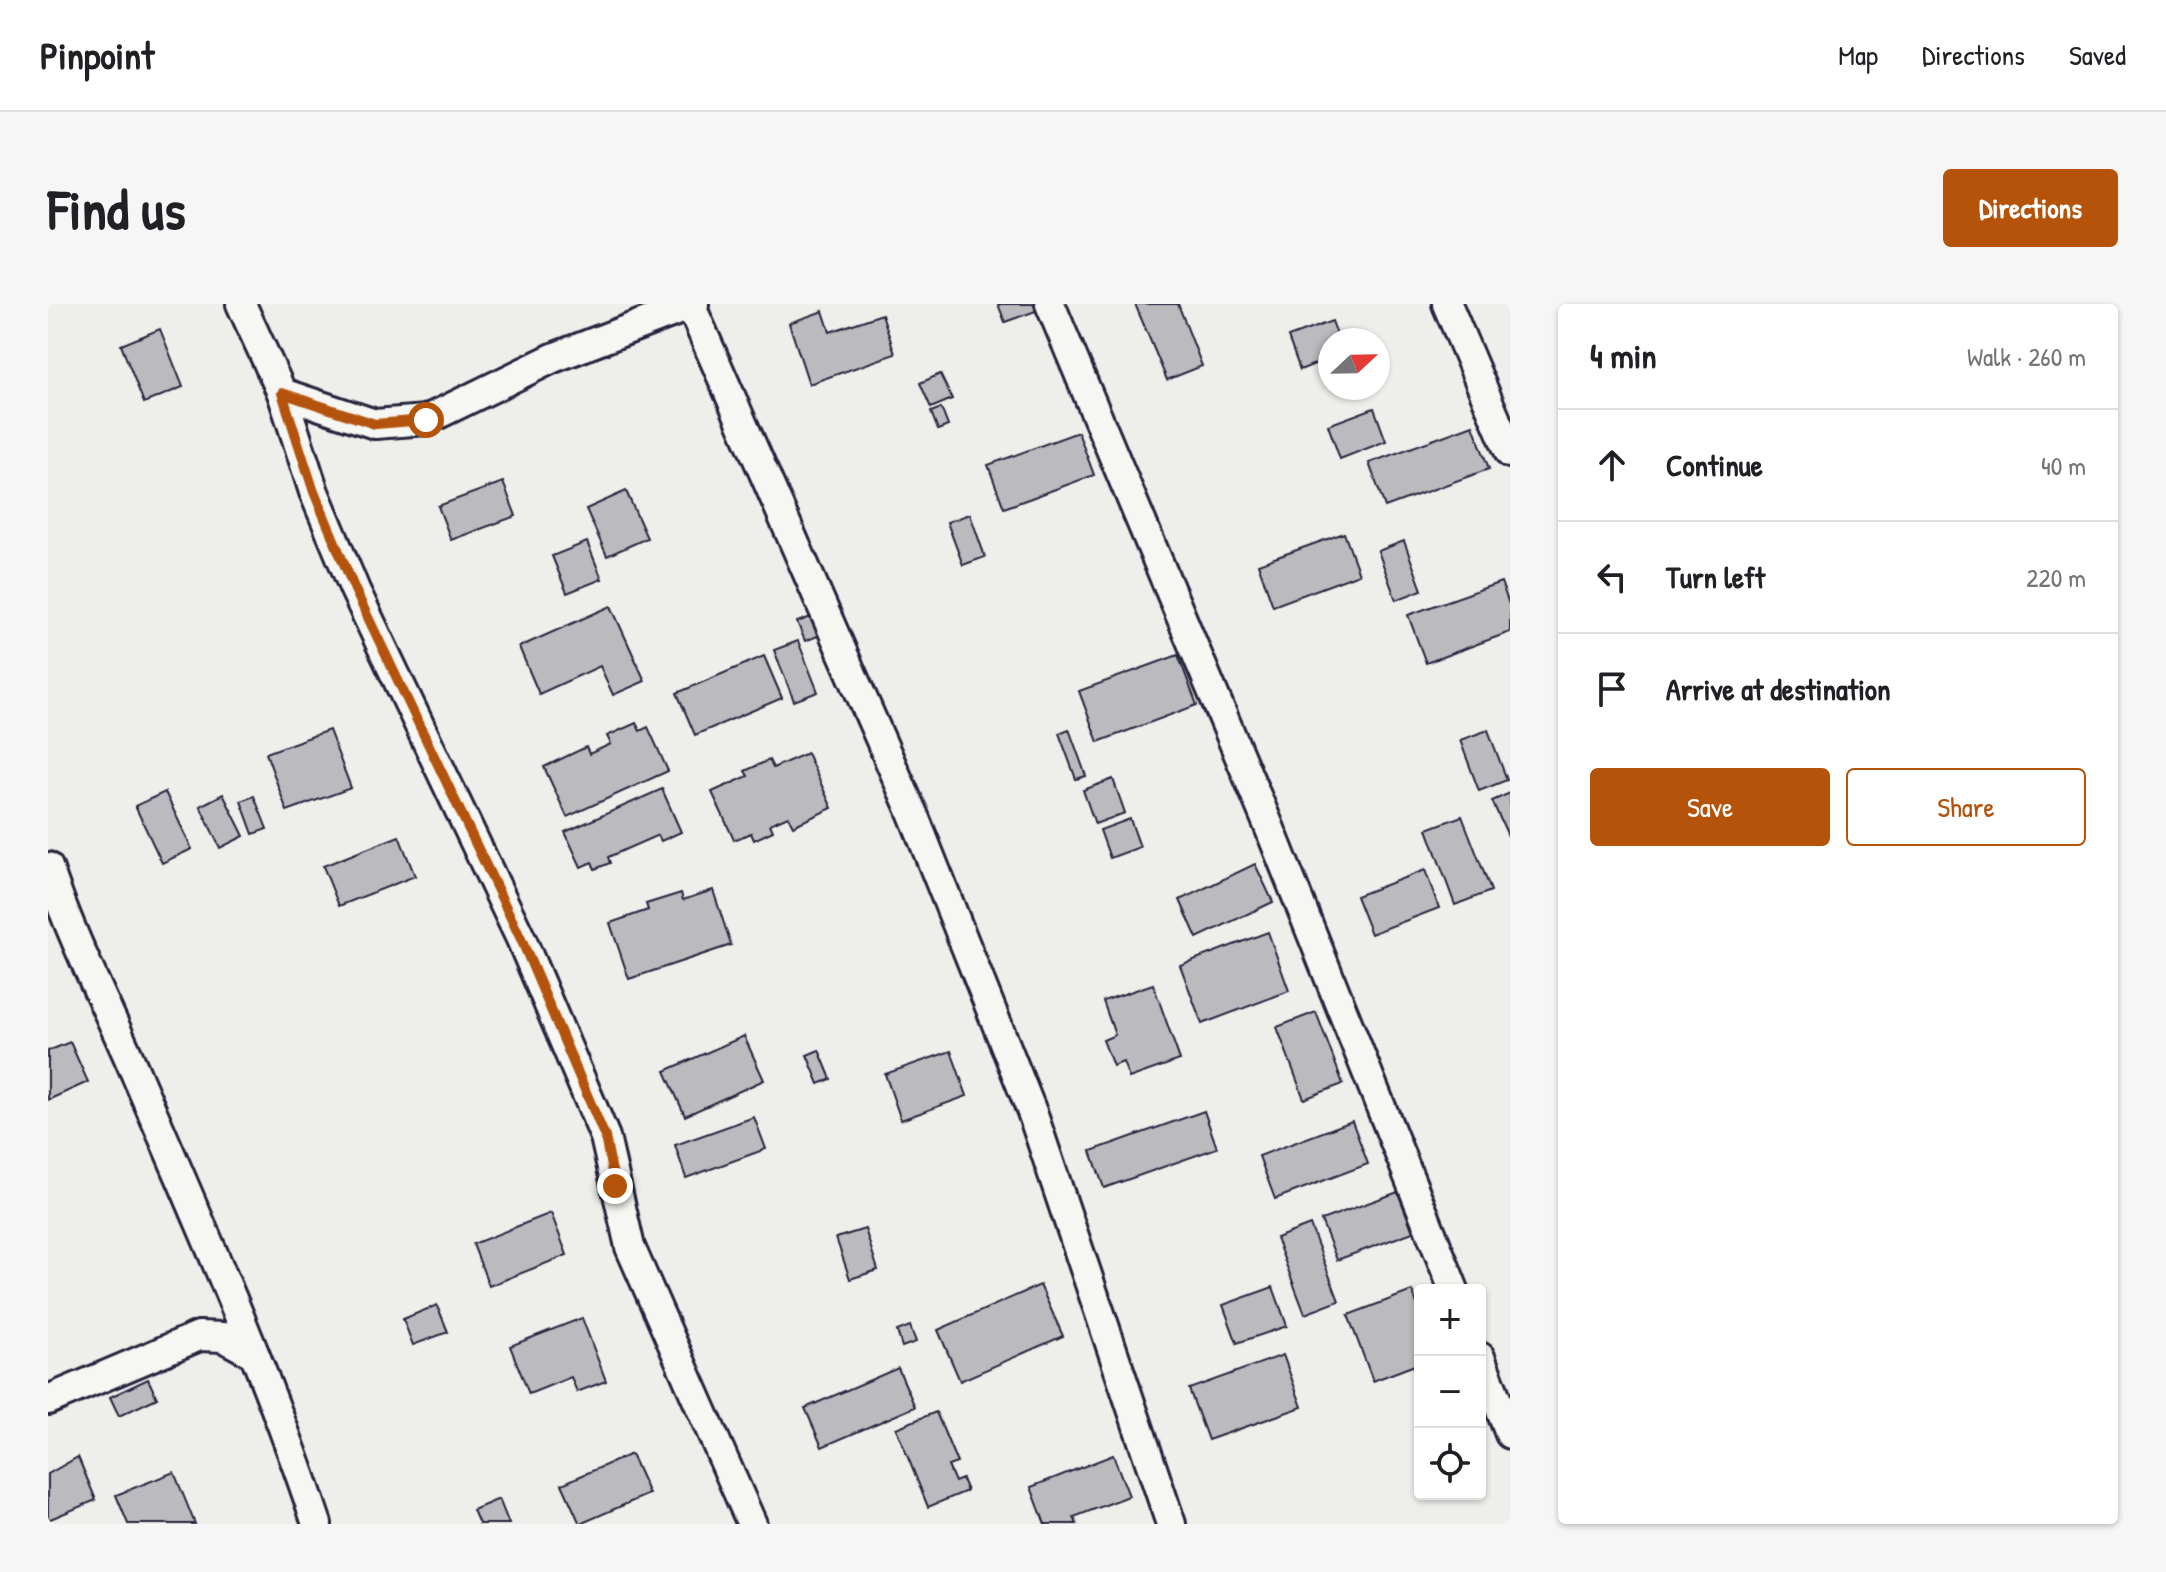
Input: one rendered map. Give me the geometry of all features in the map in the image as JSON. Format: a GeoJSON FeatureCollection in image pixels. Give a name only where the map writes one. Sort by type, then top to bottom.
{"type":"FeatureCollection","features":[{"type":"Feature","properties":{"kind":"street"},"geometry":{"type":"LineString","coordinates":[[241,304],[282,393],[314,492],[355,590],[521,939],[605,1137],[630,1247],[752,1524]]}},
{"type":"Feature","properties":{"kind":"street"},"geometry":{"type":"LineString","coordinates":[[1050,304],[1286,867],[1452,1284]]}},
{"type":"Feature","properties":{"kind":"street"},"geometry":{"type":"LineString","coordinates":[[1447,304],[1510,453]]}},
{"type":"Feature","properties":{"kind":"street"},"geometry":{"type":"LineString","coordinates":[[282,393],[375,424],[426,420],[553,358],[692,305],[913,814],[1032,1112],[1171,1524]]}},
{"type":"Feature","properties":{"kind":"street"},"geometry":{"type":"LineString","coordinates":[[48,867],[61,906],[138,1078],[288,1435],[317,1524]]}},
{"type":"Feature","properties":{"kind":"street"},"geometry":{"type":"LineString","coordinates":[[48,1400],[199,1336],[223,1337],[254,1354]]}},
{"type":"Feature","properties":{"kind":"street"},"geometry":{"type":"LineString","coordinates":[[1486,1372],[1510,1434]]}},
{"type":"Feature","properties":{"kind":"building"},"geometry":{"type":"Polygon","coordinates":[[[998,304],[1045,304],[1047,307],[1005,322],[998,304]]]}},
{"type":"Feature","properties":{"kind":"building"},"geometry":{"type":"Polygon","coordinates":[[[1135,304],[1178,304],[1202,366],[1167,380],[1135,304]]]}},
{"type":"Feature","properties":{"kind":"building"},"geometry":{"type":"Polygon","coordinates":[[[823,311],[830,332],[882,314],[895,354],[809,384],[789,323],[823,311]]]}},
{"type":"Feature","properties":{"kind":"building"},"geometry":{"type":"Polygon","coordinates":[[[1332,321],[1335,328],[1318,328],[1318,363],[1300,370],[1288,337],[1332,321]]]}},
{"type":"Feature","properties":{"kind":"building"},"geometry":{"type":"Polygon","coordinates":[[[160,329],[183,387],[144,403],[121,345],[160,329]]]}},
{"type":"Feature","properties":{"kind":"building"},"geometry":{"type":"Polygon","coordinates":[[[940,374],[952,399],[931,408],[920,383],[940,374]]]}},
{"type":"Feature","properties":{"kind":"building"},"geometry":{"type":"Polygon","coordinates":[[[941,408],[948,426],[938,430],[931,412],[941,408]]]}},
{"type":"Feature","properties":{"kind":"building"},"geometry":{"type":"Polygon","coordinates":[[[1374,408],[1386,441],[1340,459],[1328,425],[1374,408]]]}},
{"type":"Feature","properties":{"kind":"building"},"geometry":{"type":"Polygon","coordinates":[[[1473,425],[1489,469],[1385,507],[1369,463],[1473,425]]]}},
{"type":"Feature","properties":{"kind":"building"},"geometry":{"type":"Polygon","coordinates":[[[1078,432],[1094,475],[1004,508],[988,465],[1078,432]]]}},
{"type":"Feature","properties":{"kind":"building"},"geometry":{"type":"Polygon","coordinates":[[[503,482],[516,516],[451,540],[438,506],[503,482]]]}},
{"type":"Feature","properties":{"kind":"building"},"geometry":{"type":"Polygon","coordinates":[[[626,491],[647,538],[607,556],[586,509],[626,491]]]}},
{"type":"Feature","properties":{"kind":"building"},"geometry":{"type":"Polygon","coordinates":[[[970,514],[985,557],[963,565],[947,522],[970,514]]]}},
{"type":"Feature","properties":{"kind":"building"},"geometry":{"type":"Polygon","coordinates":[[[1344,533],[1359,574],[1273,606],[1258,564],[1344,533]]]}},
{"type":"Feature","properties":{"kind":"building"},"geometry":{"type":"Polygon","coordinates":[[[1404,541],[1422,590],[1396,600],[1378,551],[1404,541]]]}},
{"type":"Feature","properties":{"kind":"building"},"geometry":{"type":"Polygon","coordinates":[[[587,542],[602,579],[567,593],[552,556],[587,542]]]}},
{"type":"Feature","properties":{"kind":"building"},"geometry":{"type":"Polygon","coordinates":[[[1501,582],[1510,607],[1510,632],[1426,663],[1408,615],[1501,582]]]}},
{"type":"Feature","properties":{"kind":"building"},"geometry":{"type":"Polygon","coordinates":[[[611,606],[645,681],[613,695],[600,666],[539,694],[519,647],[611,606]]]}},
{"type":"Feature","properties":{"kind":"building"},"geometry":{"type":"Polygon","coordinates":[[[811,617],[818,636],[805,641],[797,622],[811,617]]]}},
{"type":"Feature","properties":{"kind":"building"},"geometry":{"type":"Polygon","coordinates":[[[798,641],[818,692],[794,701],[774,650],[798,641]]]}},
{"type":"Feature","properties":{"kind":"building"},"geometry":{"type":"Polygon","coordinates":[[[1178,655],[1197,705],[1098,742],[1079,691],[1178,655]]]}},
{"type":"Feature","properties":{"kind":"building"},"geometry":{"type":"Polygon","coordinates":[[[764,656],[782,698],[695,735],[677,693],[764,656]]]}},
{"type":"Feature","properties":{"kind":"building"},"geometry":{"type":"Polygon","coordinates":[[[636,723],[640,731],[648,727],[668,771],[567,817],[544,767],[586,747],[589,754],[611,744],[607,736],[636,723]]]}},
{"type":"Feature","properties":{"kind":"building"},"geometry":{"type":"Polygon","coordinates":[[[1069,729],[1086,776],[1076,779],[1059,733],[1069,729]]]}},
{"type":"Feature","properties":{"kind":"building"},"geometry":{"type":"Polygon","coordinates":[[[329,730],[351,788],[287,811],[266,753],[329,730]]]}},
{"type":"Feature","properties":{"kind":"building"},"geometry":{"type":"Polygon","coordinates":[[[1488,730],[1507,780],[1479,791],[1460,740],[1488,730]]]}},
{"type":"Feature","properties":{"kind":"building"},"geometry":{"type":"Polygon","coordinates":[[[807,753],[832,808],[793,826],[788,816],[770,824],[773,831],[754,840],[751,833],[734,840],[712,792],[748,776],[745,771],[769,760],[773,768],[807,753]]]}},
{"type":"Feature","properties":{"kind":"building"},"geometry":{"type":"Polygon","coordinates":[[[1113,779],[1125,813],[1095,824],[1083,790],[1113,779]]]}},
{"type":"Feature","properties":{"kind":"building"},"geometry":{"type":"Polygon","coordinates":[[[662,789],[681,832],[661,841],[658,835],[608,857],[610,863],[595,869],[592,862],[581,867],[565,832],[662,789]]]}},
{"type":"Feature","properties":{"kind":"building"},"geometry":{"type":"Polygon","coordinates":[[[165,792],[192,849],[162,863],[135,806],[165,792]]]}},
{"type":"Feature","properties":{"kind":"building"},"geometry":{"type":"Polygon","coordinates":[[[1510,793],[1510,840],[1492,801],[1510,793]]]}},
{"type":"Feature","properties":{"kind":"building"},"geometry":{"type":"Polygon","coordinates":[[[223,794],[244,836],[220,848],[200,806],[223,794]]]}},
{"type":"Feature","properties":{"kind":"building"},"geometry":{"type":"Polygon","coordinates":[[[254,796],[267,829],[253,834],[241,801],[254,796]]]}},
{"type":"Feature","properties":{"kind":"building"},"geometry":{"type":"Polygon","coordinates":[[[1462,816],[1491,891],[1455,905],[1427,829],[1462,816]]]}},
{"type":"Feature","properties":{"kind":"building"},"geometry":{"type":"Polygon","coordinates":[[[1130,819],[1140,847],[1110,858],[1100,830],[1130,819]]]}},
{"type":"Feature","properties":{"kind":"building"},"geometry":{"type":"Polygon","coordinates":[[[399,836],[415,876],[339,906],[323,866],[399,836]]]}},
{"type":"Feature","properties":{"kind":"building"},"geometry":{"type":"Polygon","coordinates":[[[1255,864],[1273,902],[1197,938],[1180,900],[1255,864]]]}},
{"type":"Feature","properties":{"kind":"building"},"geometry":{"type":"Polygon","coordinates":[[[1425,870],[1439,908],[1371,934],[1356,896],[1425,870]]]}},
{"type":"Feature","properties":{"kind":"building"},"geometry":{"type":"Polygon","coordinates":[[[713,890],[731,945],[629,979],[610,923],[648,910],[646,904],[681,893],[683,900],[713,890]]]}},
{"type":"Feature","properties":{"kind":"building"},"geometry":{"type":"Polygon","coordinates":[[[1268,932],[1289,991],[1202,1024],[1180,965],[1268,932]]]}},
{"type":"Feature","properties":{"kind":"building"},"geometry":{"type":"Polygon","coordinates":[[[1153,984],[1180,1060],[1129,1078],[1123,1062],[1113,1066],[1103,1040],[1115,1035],[1103,1001],[1153,984]]]}},
{"type":"Feature","properties":{"kind":"building"},"geometry":{"type":"Polygon","coordinates":[[[1316,1012],[1343,1084],[1304,1099],[1277,1027],[1316,1012]]]}},
{"type":"Feature","properties":{"kind":"building"},"geometry":{"type":"Polygon","coordinates":[[[744,1036],[764,1080],[685,1116],[665,1071],[744,1036]]]}},
{"type":"Feature","properties":{"kind":"building"},"geometry":{"type":"Polygon","coordinates":[[[70,1042],[88,1082],[48,1100],[48,1051],[70,1042]]]}},
{"type":"Feature","properties":{"kind":"building"},"geometry":{"type":"Polygon","coordinates":[[[819,1050],[831,1079],[819,1084],[807,1055],[819,1050]]]}},
{"type":"Feature","properties":{"kind":"building"},"geometry":{"type":"Polygon","coordinates":[[[951,1051],[967,1096],[901,1120],[885,1074],[951,1051]]]}},
{"type":"Feature","properties":{"kind":"building"},"geometry":{"type":"Polygon","coordinates":[[[1204,1111],[1217,1148],[1104,1188],[1091,1151],[1204,1111]]]}},
{"type":"Feature","properties":{"kind":"building"},"geometry":{"type":"Polygon","coordinates":[[[754,1117],[766,1149],[686,1178],[675,1145],[754,1117]]]}},
{"type":"Feature","properties":{"kind":"building"},"geometry":{"type":"Polygon","coordinates":[[[1352,1121],[1368,1164],[1275,1199],[1259,1156],[1352,1121]]]}},
{"type":"Feature","properties":{"kind":"building"},"geometry":{"type":"Polygon","coordinates":[[[1398,1192],[1413,1232],[1337,1260],[1321,1220],[1398,1192]]]}},
{"type":"Feature","properties":{"kind":"building"},"geometry":{"type":"Polygon","coordinates":[[[551,1213],[567,1255],[489,1286],[473,1244],[551,1213]]]}},
{"type":"Feature","properties":{"kind":"building"},"geometry":{"type":"Polygon","coordinates":[[[1310,1225],[1339,1301],[1305,1314],[1276,1238],[1310,1225]]]}},
{"type":"Feature","properties":{"kind":"building"},"geometry":{"type":"Polygon","coordinates":[[[865,1229],[878,1270],[850,1279],[836,1238],[865,1229]]]}},
{"type":"Feature","properties":{"kind":"building"},"geometry":{"type":"Polygon","coordinates":[[[1040,1285],[1063,1336],[960,1381],[938,1330],[1040,1285]]]}},
{"type":"Feature","properties":{"kind":"building"},"geometry":{"type":"Polygon","coordinates":[[[1273,1287],[1287,1326],[1237,1343],[1223,1305],[1273,1287]]]}},
{"type":"Feature","properties":{"kind":"building"},"geometry":{"type":"Polygon","coordinates":[[[1412,1291],[1414,1365],[1373,1381],[1348,1315],[1412,1291]]]}},
{"type":"Feature","properties":{"kind":"building"},"geometry":{"type":"Polygon","coordinates":[[[437,1305],[448,1332],[413,1345],[403,1319],[437,1305]]]}},
{"type":"Feature","properties":{"kind":"building"},"geometry":{"type":"Polygon","coordinates":[[[582,1318],[606,1381],[577,1392],[571,1377],[529,1394],[510,1346],[582,1318]]]}},
{"type":"Feature","properties":{"kind":"building"},"geometry":{"type":"Polygon","coordinates":[[[910,1326],[916,1342],[902,1347],[897,1331],[910,1326]]]}},
{"type":"Feature","properties":{"kind":"building"},"geometry":{"type":"Polygon","coordinates":[[[1283,1355],[1302,1407],[1208,1440],[1189,1389],[1283,1355]]]}},
{"type":"Feature","properties":{"kind":"building"},"geometry":{"type":"Polygon","coordinates":[[[898,1368],[915,1407],[822,1447],[805,1408],[898,1368]]]}},
{"type":"Feature","properties":{"kind":"building"},"geometry":{"type":"Polygon","coordinates":[[[148,1379],[157,1398],[119,1416],[110,1397],[148,1379]]]}},
{"type":"Feature","properties":{"kind":"building"},"geometry":{"type":"Polygon","coordinates":[[[936,1412],[957,1463],[948,1466],[955,1482],[962,1479],[967,1491],[928,1507],[896,1428],[936,1412]]]}},
{"type":"Feature","properties":{"kind":"building"},"geometry":{"type":"Polygon","coordinates":[[[631,1454],[649,1494],[580,1524],[562,1484],[631,1454]]]}},
{"type":"Feature","properties":{"kind":"building"},"geometry":{"type":"Polygon","coordinates":[[[1113,1455],[1129,1496],[1074,1517],[1077,1524],[1045,1524],[1031,1487],[1113,1455]]]}},
{"type":"Feature","properties":{"kind":"building"},"geometry":{"type":"Polygon","coordinates":[[[78,1457],[96,1500],[48,1520],[48,1474],[78,1457]]]}},
{"type":"Feature","properties":{"kind":"building"},"geometry":{"type":"Polygon","coordinates":[[[174,1472],[195,1524],[128,1524],[116,1495],[174,1472]]]}},
{"type":"Feature","properties":{"kind":"building"},"geometry":{"type":"Polygon","coordinates":[[[499,1499],[509,1524],[479,1524],[473,1510],[499,1499]]]}},
{"type":"Feature","properties":{"kind":"route"},"geometry":{"type":"LineString","coordinates":[[426,420],[375,424],[282,393],[314,492],[355,590],[415,709],[521,939],[605,1137],[615,1186]]}}]}
